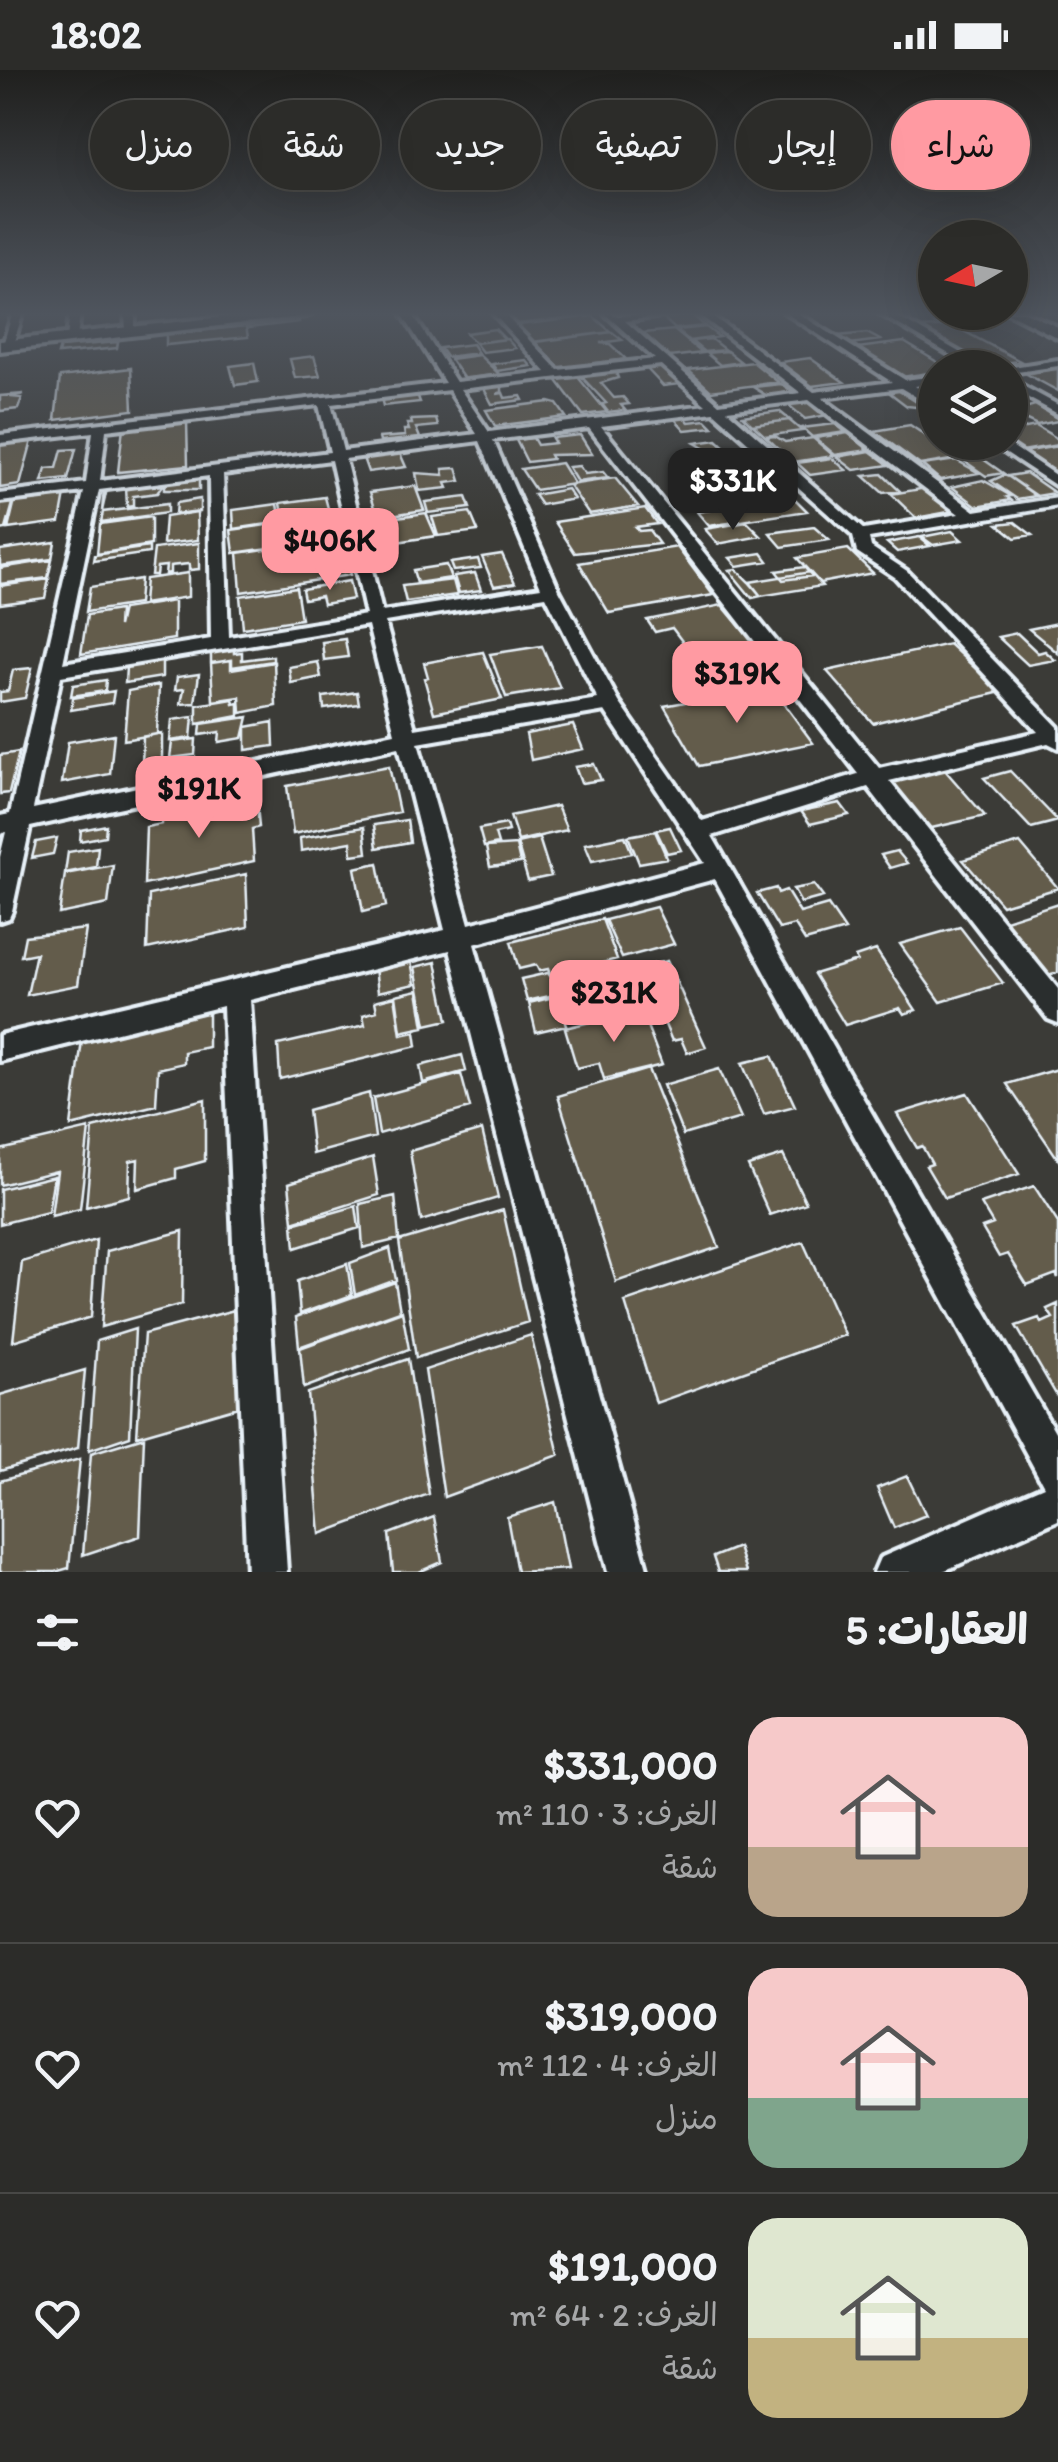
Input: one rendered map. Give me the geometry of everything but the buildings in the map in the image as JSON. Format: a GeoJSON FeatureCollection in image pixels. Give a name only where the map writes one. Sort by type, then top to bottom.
{"type":"FeatureCollection","features":[{"type":"Feature","properties":{"kind":"street"},"geometry":{"type":"LineString","coordinates":[[450,382],[485,438],[552,590],[610,704],[722,868],[1058,1474]]}},
{"type":"Feature","properties":{"kind":"street"},"geometry":{"type":"LineString","coordinates":[[0,439],[477,382]]}},
{"type":"Feature","properties":{"kind":"street"},"geometry":{"type":"LineString","coordinates":[[690,382],[861,536],[863,549],[901,574],[1056,737]]}},
{"type":"Feature","properties":{"kind":"street"},"geometry":{"type":"LineString","coordinates":[[797,382],[971,516]]}},
{"type":"Feature","properties":{"kind":"street"},"geometry":{"type":"LineString","coordinates":[[901,382],[918,393]]}},
{"type":"Feature","properties":{"kind":"street"},"geometry":{"type":"LineString","coordinates":[[0,498],[918,383]]}},
{"type":"Feature","properties":{"kind":"street"},"geometry":{"type":"LineString","coordinates":[[1028,393],[1058,410]]}},
{"type":"Feature","properties":{"kind":"street"},"geometry":{"type":"LineString","coordinates":[[324,400],[406,738],[628,1572]]}},
{"type":"Feature","properties":{"kind":"street"},"geometry":{"type":"LineString","coordinates":[[592,422],[1058,1010]]}},
{"type":"Feature","properties":{"kind":"street"},"geometry":{"type":"LineString","coordinates":[[0,911],[10,823],[52,671],[92,488],[100,425]]}},
{"type":"Feature","properties":{"kind":"street"},"geometry":{"type":"LineString","coordinates":[[1023,460],[1058,483]]}},
{"type":"Feature","properties":{"kind":"street"},"geometry":{"type":"LineString","coordinates":[[216,472],[220,642]]}},
{"type":"Feature","properties":{"kind":"street"},"geometry":{"type":"LineString","coordinates":[[861,536],[1058,502]]}},
{"type":"Feature","properties":{"kind":"street"},"geometry":{"type":"LineString","coordinates":[[52,671],[552,590]]}},
{"type":"Feature","properties":{"kind":"street"},"geometry":{"type":"LineString","coordinates":[[10,823],[406,738],[610,704]]}},
{"type":"Feature","properties":{"kind":"street"},"geometry":{"type":"LineString","coordinates":[[700,831],[746,813],[871,776],[1056,737]]}},
{"type":"Feature","properties":{"kind":"street"},"geometry":{"type":"LineString","coordinates":[[0,1048],[460,937],[722,868]]}},
{"type":"Feature","properties":{"kind":"street"},"geometry":{"type":"LineString","coordinates":[[236,991],[266,1572]]}},
{"type":"Feature","properties":{"kind":"street"},"geometry":{"type":"LineString","coordinates":[[894,1572],[1058,1500]]}}]}
